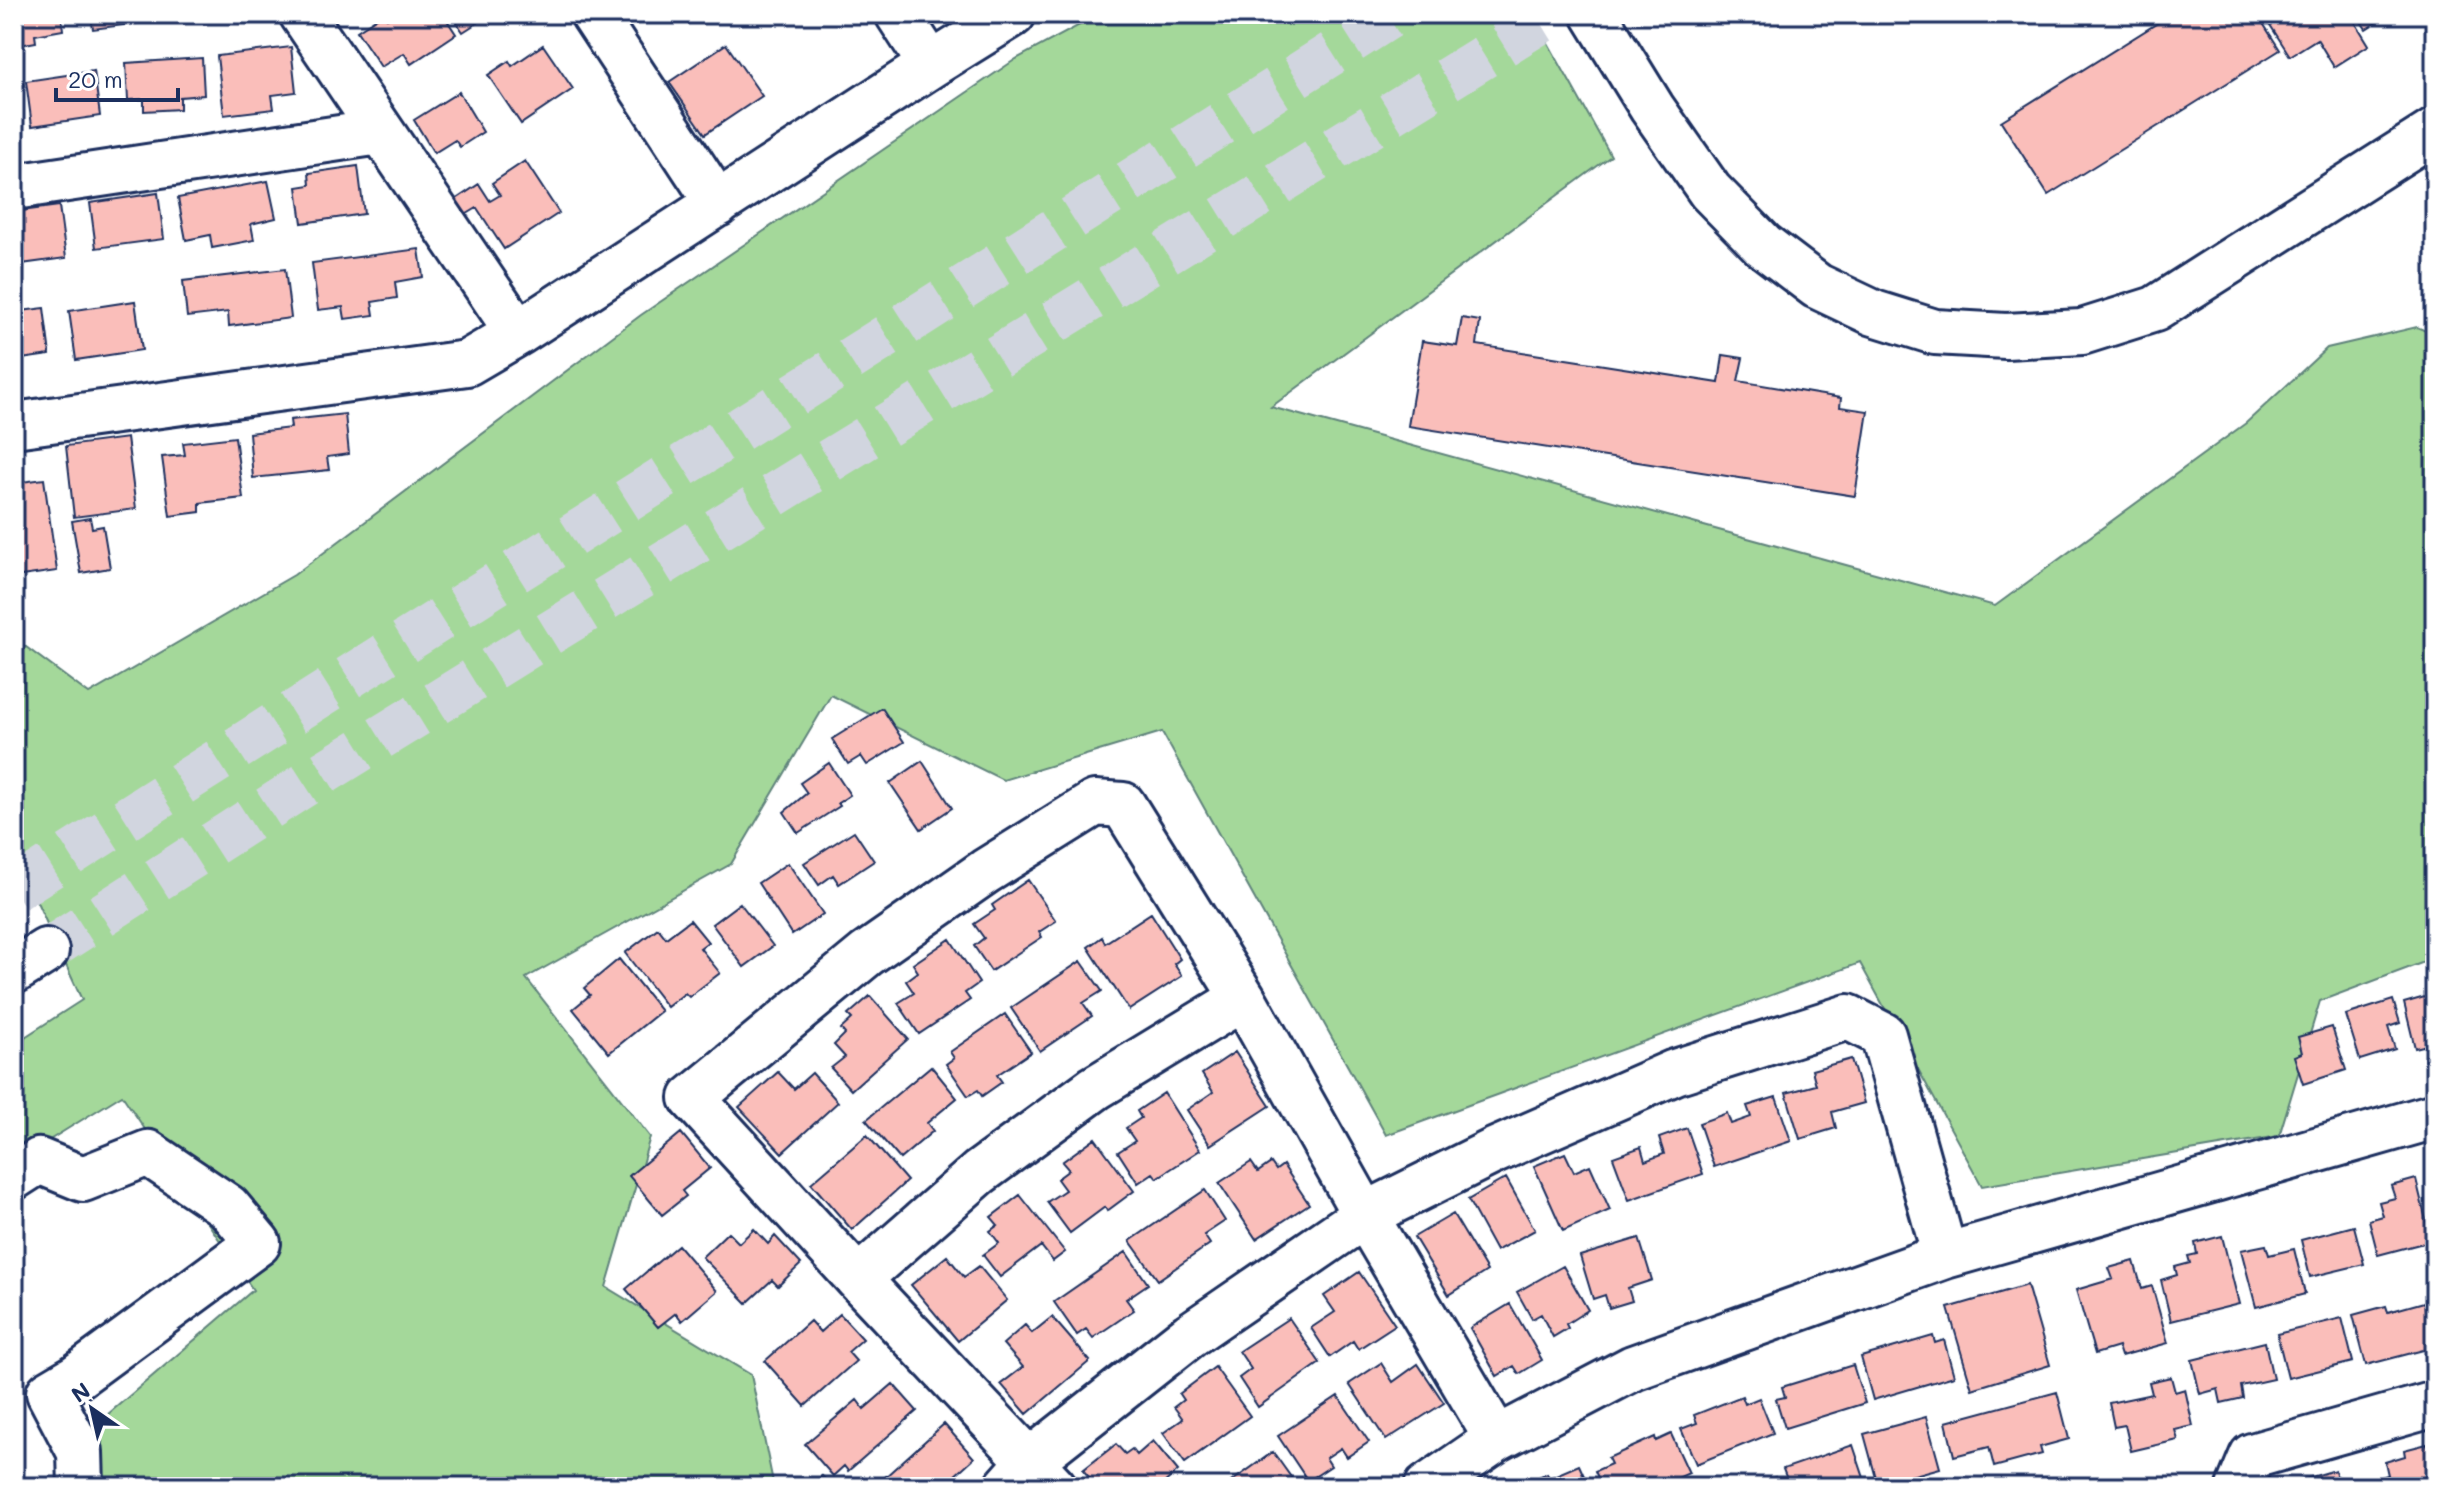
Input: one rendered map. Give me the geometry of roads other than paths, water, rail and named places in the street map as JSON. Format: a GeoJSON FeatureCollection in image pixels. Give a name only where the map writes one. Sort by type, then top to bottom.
{"type":"FeatureCollection","features":[{"type":"Feature","properties":{"kind":"street"},"geometry":{"type":"LineString","coordinates":[[302,14],[518,333]]}},
{"type":"Feature","properties":{"kind":"street"},"geometry":{"type":"LineString","coordinates":[[593,14],[718,204]]}},
{"type":"Feature","properties":{"kind":"street"},"geometry":{"type":"LineString","coordinates":[[898,14],[931,65]]}},
{"type":"Feature","properties":{"kind":"street"},"geometry":{"type":"LineString","coordinates":[[14,425],[467,363],[1013,14]]}},
{"type":"Feature","properties":{"kind":"street"},"geometry":{"type":"LineString","coordinates":[[1594,14],[1652,108],[1710,191],[1763,245],[1817,286],[1874,313],[1935,332],[2006,336],[2082,332],[2155,309],[2435,131]]}},
{"type":"Feature","properties":{"kind":"street"},"geometry":{"type":"LineString","coordinates":[[14,187],[380,132]]}},
{"type":"Feature","properties":{"kind":"street"},"geometry":{"type":"LineString","coordinates":[[1497,1439],[1365,1215],[1243,998],[1123,805],[1095,803],[986,871],[867,954],[692,1098],[858,1279],[1030,1478],[1190,1335],[1365,1215],[1494,1151],[1675,1072],[1848,1017],[1883,1035],[1945,1256]]}},
{"type":"Feature","properties":{"kind":"street"},"geometry":{"type":"LineString","coordinates":[[858,1279],[979,1173],[1095,1088],[1243,998]]}},
{"type":"Feature","properties":{"kind":"street"},"geometry":{"type":"LineString","coordinates":[[1427,1487],[1497,1439],[1633,1368],[1945,1256],[2435,1116]]}},
{"type":"Feature","properties":{"kind":"street"},"geometry":{"type":"LineString","coordinates":[[14,1177],[39,1161],[83,1179],[148,1153],[228,1207],[258,1243],[76,1377],[49,1393],[80,1452],[81,1487]]}},
{"type":"Feature","properties":{"kind":"street"},"geometry":{"type":"LineString","coordinates":[[2239,1487],[2252,1456],[2435,1404]]}},
{"type":"Feature","properties":{"kind":"tunnel"},"geometry":{"type":"LineString","coordinates":[[14,890],[1394,14]]}},
{"type":"Feature","properties":{"kind":"tunnel"},"geometry":{"type":"LineString","coordinates":[[46,951],[320,775],[1553,14]]}}]}
